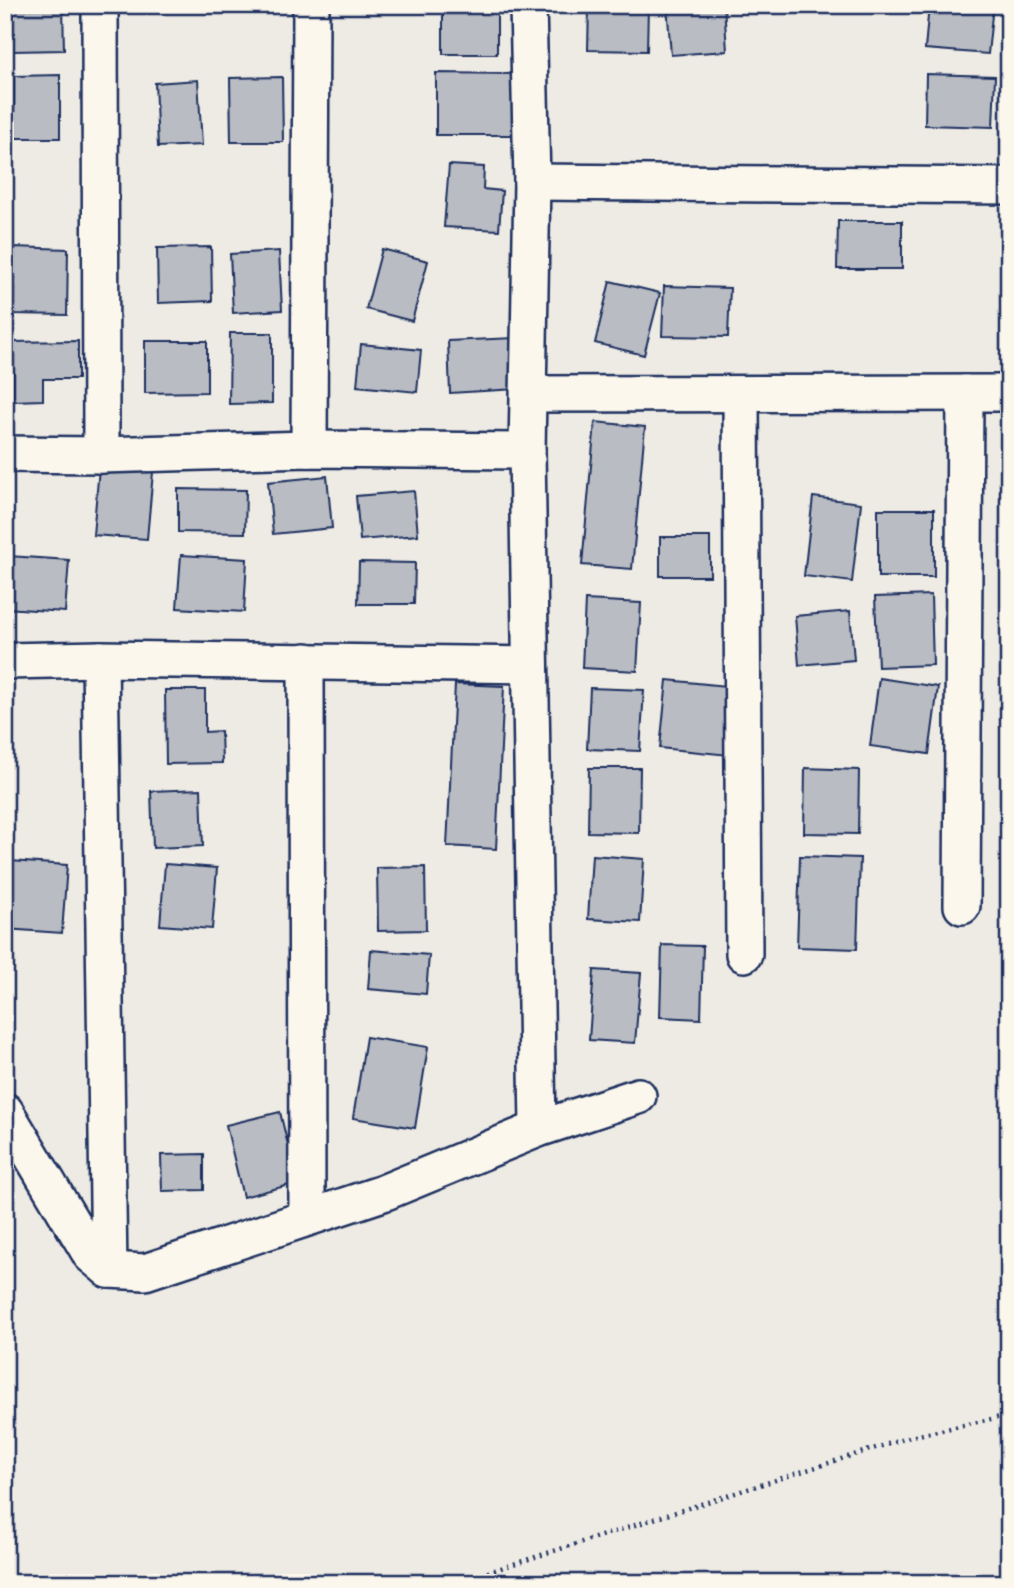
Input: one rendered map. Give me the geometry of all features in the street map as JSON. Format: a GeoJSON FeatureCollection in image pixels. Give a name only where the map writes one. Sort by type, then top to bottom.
{"type":"FeatureCollection","features":[{"type":"Feature","properties":{"kind":"street"},"geometry":{"type":"LineString","coordinates":[[100,5],[101,455]]}},
{"type":"Feature","properties":{"kind":"street"},"geometry":{"type":"LineString","coordinates":[[309,449],[311,5]]}},
{"type":"Feature","properties":{"kind":"street"},"geometry":{"type":"LineString","coordinates":[[528,5],[532,181],[527,451],[538,1129]]}},
{"type":"Feature","properties":{"kind":"street"},"geometry":{"type":"LineString","coordinates":[[532,181],[1009,186]]}},
{"type":"Feature","properties":{"kind":"street"},"geometry":{"type":"LineString","coordinates":[[962,906],[965,393]]}},
{"type":"Feature","properties":{"kind":"street"},"geometry":{"type":"LineString","coordinates":[[530,394],[741,396],[1009,393]]}},
{"type":"Feature","properties":{"kind":"street"},"geometry":{"type":"LineString","coordinates":[[741,396],[744,954]]}},
{"type":"Feature","properties":{"kind":"street"},"geometry":{"type":"LineString","coordinates":[[5,454],[101,455],[309,449],[527,451]]}},
{"type":"Feature","properties":{"kind":"street"},"geometry":{"type":"LineString","coordinates":[[5,661],[100,659],[530,665]]}},
{"type":"Feature","properties":{"kind":"street"},"geometry":{"type":"LineString","coordinates":[[100,659],[109,1270]]}},
{"type":"Feature","properties":{"kind":"street"},"geometry":{"type":"LineString","coordinates":[[306,661],[307,1217]]}},
{"type":"Feature","properties":{"kind":"street"},"geometry":{"type":"LineString","coordinates":[[5,1111],[90,1255],[109,1270],[145,1272],[383,1193],[538,1129],[638,1096]]}},
{"type":"Feature","properties":{"kind":"path"},"geometry":{"type":"LineString","coordinates":[[454,1583],[910,1437],[1009,1415]]}},
{"type":"Feature","properties":{"kind":"building"},"geometry":{"type":"Polygon","coordinates":[[[12,5],[63,5],[64,50],[13,51],[12,5]]]}},
{"type":"Feature","properties":{"kind":"building"},"geometry":{"type":"Polygon","coordinates":[[[443,5],[497,5],[497,54],[443,54],[443,5]]]}},
{"type":"Feature","properties":{"kind":"building"},"geometry":{"type":"Polygon","coordinates":[[[589,5],[648,5],[647,51],[588,50],[589,5]]]}},
{"type":"Feature","properties":{"kind":"building"},"geometry":{"type":"Polygon","coordinates":[[[667,5],[724,5],[727,51],[671,55],[667,5]]]}},
{"type":"Feature","properties":{"kind":"building"},"geometry":{"type":"Polygon","coordinates":[[[929,5],[993,5],[988,54],[925,49],[929,5]]]}},
{"type":"Feature","properties":{"kind":"building"},"geometry":{"type":"Polygon","coordinates":[[[436,73],[517,74],[516,135],[436,135],[436,73]]]}},
{"type":"Feature","properties":{"kind":"building"},"geometry":{"type":"Polygon","coordinates":[[[926,74],[995,76],[993,127],[925,125],[926,74]]]}},
{"type":"Feature","properties":{"kind":"building"},"geometry":{"type":"Polygon","coordinates":[[[60,75],[60,138],[14,138],[14,76],[60,75]]]}},
{"type":"Feature","properties":{"kind":"building"},"geometry":{"type":"Polygon","coordinates":[[[282,77],[283,142],[231,142],[230,78],[282,77]]]}},
{"type":"Feature","properties":{"kind":"building"},"geometry":{"type":"Polygon","coordinates":[[[198,80],[202,145],[158,147],[155,83],[198,80]]]}},
{"type":"Feature","properties":{"kind":"building"},"geometry":{"type":"Polygon","coordinates":[[[449,165],[484,167],[483,189],[502,191],[499,230],[444,227],[449,165]]]}},
{"type":"Feature","properties":{"kind":"building"},"geometry":{"type":"Polygon","coordinates":[[[838,221],[902,221],[902,269],[837,269],[838,221]]]}},
{"type":"Feature","properties":{"kind":"building"},"geometry":{"type":"Polygon","coordinates":[[[14,247],[68,249],[67,315],[13,314],[14,247]]]}},
{"type":"Feature","properties":{"kind":"building"},"geometry":{"type":"Polygon","coordinates":[[[211,247],[212,301],[158,303],[157,248],[211,247]]]}},
{"type":"Feature","properties":{"kind":"building"},"geometry":{"type":"Polygon","coordinates":[[[382,249],[428,261],[412,321],[366,309],[382,249]]]}},
{"type":"Feature","properties":{"kind":"building"},"geometry":{"type":"Polygon","coordinates":[[[279,251],[282,310],[233,313],[230,254],[279,251]]]}},
{"type":"Feature","properties":{"kind":"building"},"geometry":{"type":"Polygon","coordinates":[[[610,281],[660,293],[644,355],[595,343],[610,281]]]}},
{"type":"Feature","properties":{"kind":"building"},"geometry":{"type":"Polygon","coordinates":[[[664,286],[730,288],[728,337],[662,336],[664,286]]]}},
{"type":"Feature","properties":{"kind":"building"},"geometry":{"type":"Polygon","coordinates":[[[230,333],[272,333],[272,403],[229,404],[230,333]]]}},
{"type":"Feature","properties":{"kind":"building"},"geometry":{"type":"Polygon","coordinates":[[[515,338],[517,389],[450,393],[448,341],[515,338]]]}},
{"type":"Feature","properties":{"kind":"building"},"geometry":{"type":"Polygon","coordinates":[[[78,341],[78,379],[43,379],[43,400],[13,401],[13,342],[78,341]]]}},
{"type":"Feature","properties":{"kind":"building"},"geometry":{"type":"Polygon","coordinates":[[[145,341],[207,341],[207,392],[145,393],[145,341]]]}},
{"type":"Feature","properties":{"kind":"building"},"geometry":{"type":"Polygon","coordinates":[[[361,344],[421,350],[417,392],[357,386],[361,344]]]}},
{"type":"Feature","properties":{"kind":"building"},"geometry":{"type":"Polygon","coordinates":[[[595,422],[645,427],[632,569],[582,565],[595,422]]]}},
{"type":"Feature","properties":{"kind":"building"},"geometry":{"type":"Polygon","coordinates":[[[99,468],[153,472],[147,539],[93,535],[99,468]]]}},
{"type":"Feature","properties":{"kind":"building"},"geometry":{"type":"Polygon","coordinates":[[[327,476],[332,528],[273,534],[268,482],[327,476]]]}},
{"type":"Feature","properties":{"kind":"building"},"geometry":{"type":"Polygon","coordinates":[[[178,489],[246,490],[245,533],[178,532],[178,489]]]}},
{"type":"Feature","properties":{"kind":"building"},"geometry":{"type":"Polygon","coordinates":[[[414,491],[418,535],[360,540],[356,496],[414,491]]]}},
{"type":"Feature","properties":{"kind":"building"},"geometry":{"type":"Polygon","coordinates":[[[813,497],[861,503],[852,582],[804,576],[813,497]]]}},
{"type":"Feature","properties":{"kind":"building"},"geometry":{"type":"Polygon","coordinates":[[[878,509],[934,509],[934,577],[878,577],[878,509]]]}},
{"type":"Feature","properties":{"kind":"building"},"geometry":{"type":"Polygon","coordinates":[[[660,537],[710,537],[710,576],[660,576],[660,537]]]}},
{"type":"Feature","properties":{"kind":"building"},"geometry":{"type":"Polygon","coordinates":[[[181,555],[247,559],[244,612],[177,608],[181,555]]]}},
{"type":"Feature","properties":{"kind":"building"},"geometry":{"type":"Polygon","coordinates":[[[8,556],[69,560],[65,612],[5,608],[8,556]]]}},
{"type":"Feature","properties":{"kind":"building"},"geometry":{"type":"Polygon","coordinates":[[[359,562],[415,563],[414,604],[358,604],[359,562]]]}},
{"type":"Feature","properties":{"kind":"building"},"geometry":{"type":"Polygon","coordinates":[[[931,595],[933,665],[878,667],[875,597],[931,595]]]}},
{"type":"Feature","properties":{"kind":"building"},"geometry":{"type":"Polygon","coordinates":[[[585,600],[641,603],[637,671],[582,668],[585,600]]]}},
{"type":"Feature","properties":{"kind":"building"},"geometry":{"type":"Polygon","coordinates":[[[850,611],[854,660],[799,665],[795,616],[850,611]]]}},
{"type":"Feature","properties":{"kind":"building"},"geometry":{"type":"Polygon","coordinates":[[[879,678],[938,687],[929,754],[870,746],[879,678]]]}},
{"type":"Feature","properties":{"kind":"building"},"geometry":{"type":"Polygon","coordinates":[[[667,680],[736,687],[729,755],[660,748],[667,680]]]}},
{"type":"Feature","properties":{"kind":"building"},"geometry":{"type":"Polygon","coordinates":[[[455,684],[504,686],[496,849],[447,846],[455,684]]]}},
{"type":"Feature","properties":{"kind":"building"},"geometry":{"type":"Polygon","coordinates":[[[590,688],[644,690],[640,751],[587,749],[590,688]]]}},
{"type":"Feature","properties":{"kind":"building"},"geometry":{"type":"Polygon","coordinates":[[[165,690],[205,690],[205,732],[221,731],[222,763],[166,764],[165,690]]]}},
{"type":"Feature","properties":{"kind":"building"},"geometry":{"type":"Polygon","coordinates":[[[589,768],[640,768],[639,833],[588,832],[589,768]]]}},
{"type":"Feature","properties":{"kind":"building"},"geometry":{"type":"Polygon","coordinates":[[[805,768],[859,770],[858,834],[804,833],[805,768]]]}},
{"type":"Feature","properties":{"kind":"building"},"geometry":{"type":"Polygon","coordinates":[[[201,789],[203,846],[153,848],[151,791],[201,789]]]}},
{"type":"Feature","properties":{"kind":"building"},"geometry":{"type":"Polygon","coordinates":[[[592,855],[644,859],[640,922],[588,919],[592,855]]]}},
{"type":"Feature","properties":{"kind":"building"},"geometry":{"type":"Polygon","coordinates":[[[800,856],[860,858],[857,949],[797,947],[800,856]]]}},
{"type":"Feature","properties":{"kind":"building"},"geometry":{"type":"Polygon","coordinates":[[[10,861],[67,865],[62,933],[5,929],[10,861]]]}},
{"type":"Feature","properties":{"kind":"building"},"geometry":{"type":"Polygon","coordinates":[[[165,864],[217,868],[212,929],[160,925],[165,864]]]}},
{"type":"Feature","properties":{"kind":"building"},"geometry":{"type":"Polygon","coordinates":[[[425,867],[426,930],[378,931],[377,868],[425,867]]]}},
{"type":"Feature","properties":{"kind":"building"},"geometry":{"type":"Polygon","coordinates":[[[662,945],[703,946],[701,1019],[660,1017],[662,945]]]}},
{"type":"Feature","properties":{"kind":"building"},"geometry":{"type":"Polygon","coordinates":[[[371,950],[429,955],[426,994],[368,989],[371,950]]]}},
{"type":"Feature","properties":{"kind":"building"},"geometry":{"type":"Polygon","coordinates":[[[594,970],[641,973],[635,1043],[589,1040],[594,970]]]}},
{"type":"Feature","properties":{"kind":"building"},"geometry":{"type":"Polygon","coordinates":[[[366,1037],[428,1047],[415,1128],[353,1118],[366,1037]]]}},
{"type":"Feature","properties":{"kind":"building"},"geometry":{"type":"Polygon","coordinates":[[[280,1112],[297,1183],[243,1197],[226,1125],[280,1112]]]}},
{"type":"Feature","properties":{"kind":"building"},"geometry":{"type":"Polygon","coordinates":[[[204,1154],[204,1190],[162,1191],[161,1155],[204,1154]]]}}]}
